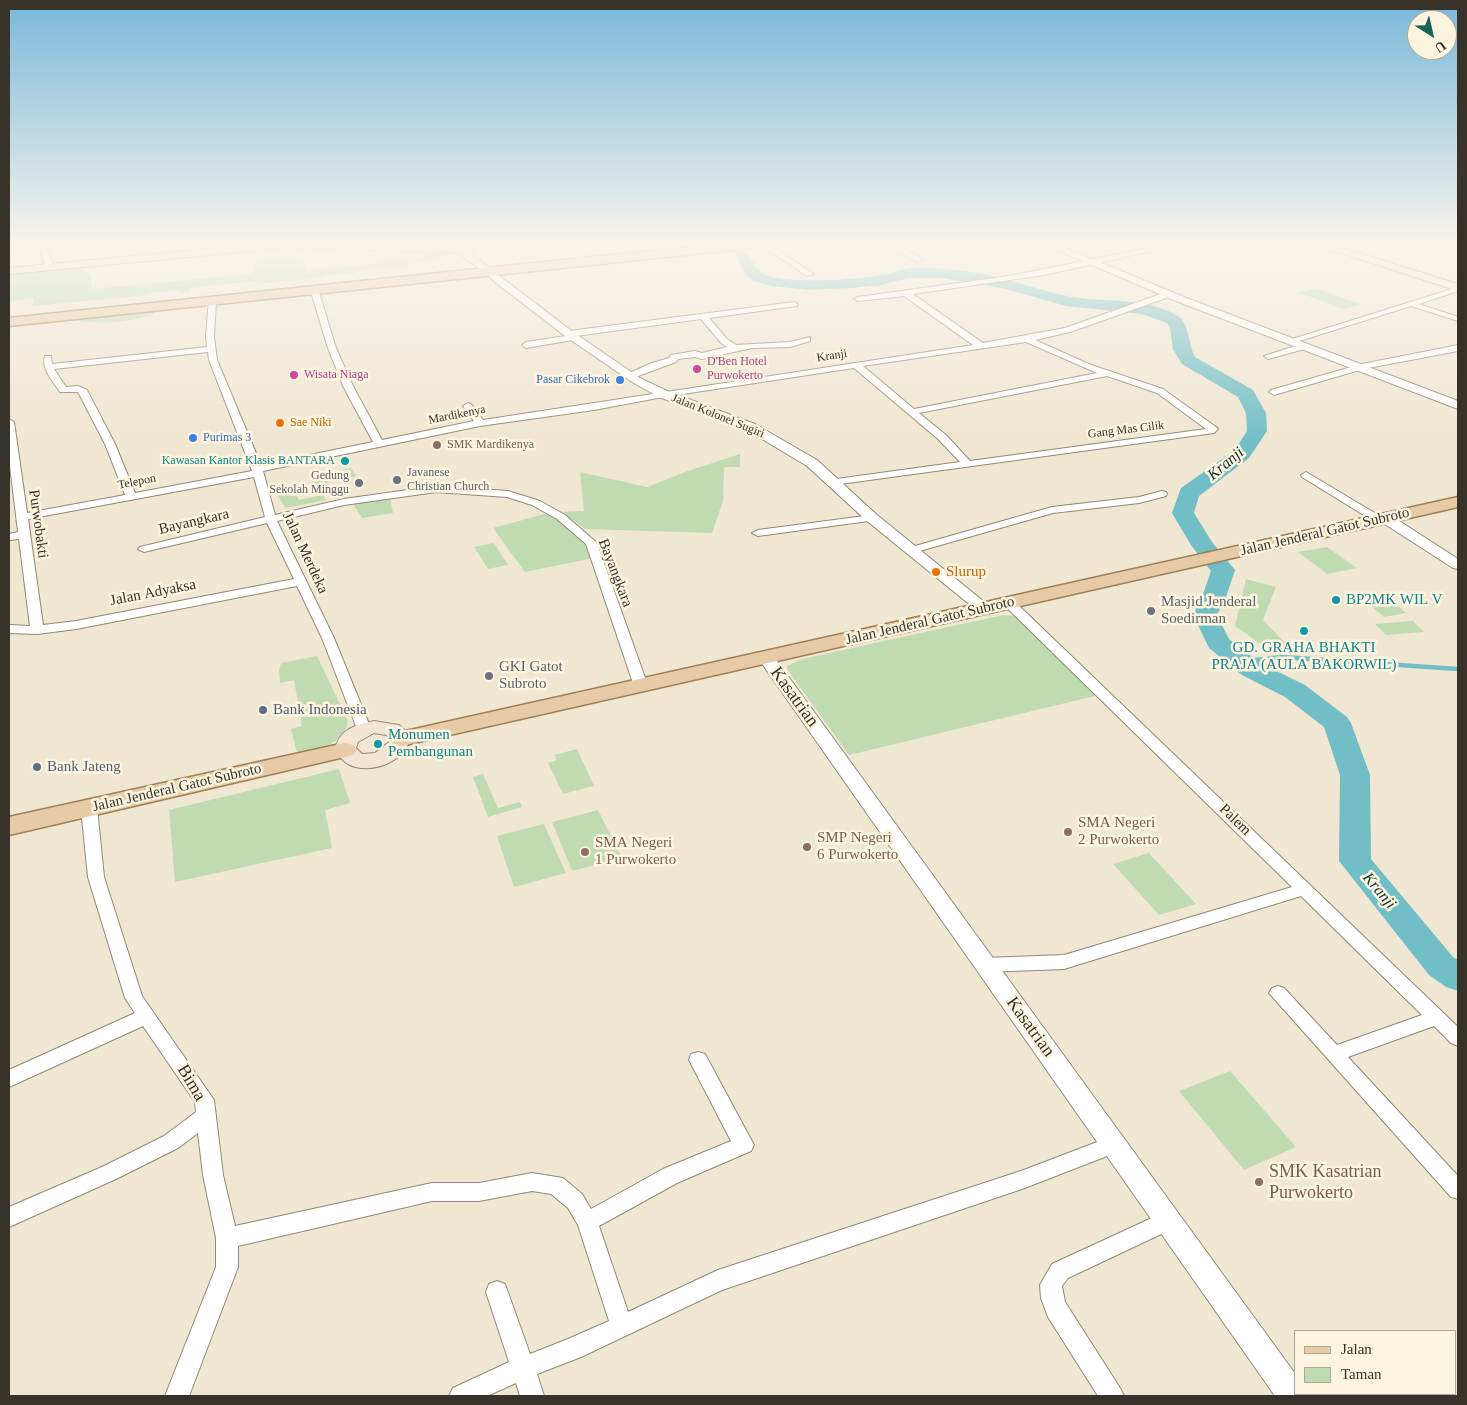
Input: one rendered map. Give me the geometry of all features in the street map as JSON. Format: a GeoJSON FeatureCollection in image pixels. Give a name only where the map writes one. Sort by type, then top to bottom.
{"type":"FeatureCollection","features":[{"type":"Feature","properties":{"kind":"main road"},"geometry":{"type":"LineString","coordinates":[[9,322],[129,310]]}},
{"type":"Feature","properties":{"kind":"main road","name":"Jalan Jenderal Gatot Subroto"},"geometry":{"type":"LineString","coordinates":[[401,739],[1010,604],[1458,502]]}},
{"type":"Feature","properties":{"kind":"main road"},"geometry":{"type":"LineString","coordinates":[[384,727],[393,729],[399,733],[401,739],[400,746],[394,752],[377,760],[357,760],[350,757],[345,750],[346,743],[350,737],[364,729],[384,727]]}},
{"type":"Feature","properties":{"kind":"main road","name":"Jalan Jenderal Gatot Subroto"},"geometry":{"type":"LineString","coordinates":[[9,826],[345,750]]}},
{"type":"Feature","properties":{"kind":"street","name":"Jalan Merdeka"},"geometry":{"type":"LineString","coordinates":[[212,310],[211,349],[213,360],[258,471],[271,520],[302,581],[334,652],[364,729]]}},
{"type":"Feature","properties":{"kind":"street"},"geometry":{"type":"LineString","coordinates":[[321,310],[337,360],[348,386],[378,443]]}},
{"type":"Feature","properties":{"kind":"street","name":"Jalan Kolonel Sugiri"},"geometry":{"type":"LineString","coordinates":[[537,310],[571,336],[630,376],[664,394],[718,413],[778,442],[812,464],[872,518],[985,609]]}},
{"type":"Feature","properties":{"kind":"street"},"geometry":{"type":"LineString","coordinates":[[526,345],[702,315],[747,310]]}},
{"type":"Feature","properties":{"kind":"street"},"geometry":{"type":"LineString","coordinates":[[929,310],[981,346]]}},
{"type":"Feature","properties":{"kind":"street","name":"Kranji"},"geometry":{"type":"LineString","coordinates":[[664,394],[1027,339],[1067,330],[1126,310]]}},
{"type":"Feature","properties":{"kind":"street"},"geometry":{"type":"LineString","coordinates":[[1209,310],[1458,405]]}},
{"type":"Feature","properties":{"kind":"street"},"geometry":{"type":"LineString","coordinates":[[1290,341],[1394,310]]}},
{"type":"Feature","properties":{"kind":"street"},"geometry":{"type":"LineString","coordinates":[[1429,310],[1457,319]]}},
{"type":"Feature","properties":{"kind":"street"},"geometry":{"type":"LineString","coordinates":[[702,315],[724,341],[734,348]]}},
{"type":"Feature","properties":{"kind":"street"},"geometry":{"type":"LineString","coordinates":[[630,376],[655,364],[673,360],[674,357],[695,354],[702,356],[712,354],[712,352],[764,344],[778,346],[797,343],[807,339]]}},
{"type":"Feature","properties":{"kind":"street","name":"Gang Mas Cilik"},"geometry":{"type":"LineString","coordinates":[[833,482],[1196,434],[1213,429],[1160,390],[1106,374],[1027,339]]}},
{"type":"Feature","properties":{"kind":"street"},"geometry":{"type":"LineString","coordinates":[[1268,356],[1305,346]]}},
{"type":"Feature","properties":{"kind":"street"},"geometry":{"type":"LineString","coordinates":[[1274,392],[1362,368],[1458,348]]}},
{"type":"Feature","properties":{"kind":"street"},"geometry":{"type":"LineString","coordinates":[[131,497],[110,444],[82,390],[63,390],[48,363],[211,349]]}},
{"type":"Feature","properties":{"kind":"street"},"geometry":{"type":"LineString","coordinates":[[854,365],[942,437],[967,464]]}},
{"type":"Feature","properties":{"kind":"street"},"geometry":{"type":"LineString","coordinates":[[911,412],[1106,374]]}},
{"type":"Feature","properties":{"kind":"street","name":"Mardikenya"},"geometry":{"type":"LineString","coordinates":[[258,471],[378,443],[480,423],[594,407],[664,394]]}},
{"type":"Feature","properties":{"kind":"street"},"geometry":{"type":"LineString","coordinates":[[468,406],[480,423]]}},
{"type":"Feature","properties":{"kind":"street","name":"Purwobakti"},"geometry":{"type":"LineString","coordinates":[[9,422],[14,495],[21,517],[37,630]]}},
{"type":"Feature","properties":{"kind":"street","name":"Telepon"},"geometry":{"type":"LineString","coordinates":[[21,517],[258,471]]}},
{"type":"Feature","properties":{"kind":"street"},"geometry":{"type":"LineString","coordinates":[[1306,475],[1458,565]]}},
{"type":"Feature","properties":{"kind":"street","name":"Bayangkara"},"geometry":{"type":"LineString","coordinates":[[144,549],[344,502],[436,490],[508,494],[536,503],[561,517],[591,543],[640,686]]}},
{"type":"Feature","properties":{"kind":"street"},"geometry":{"type":"LineString","coordinates":[[912,550],[1052,510],[1140,500],[1162,494]]}},
{"type":"Feature","properties":{"kind":"street"},"geometry":{"type":"LineString","coordinates":[[758,533],[872,518]]}},
{"type":"Feature","properties":{"kind":"street"},"geometry":{"type":"LineString","coordinates":[[9,537],[24,535]]}},
{"type":"Feature","properties":{"kind":"street","name":"Jalan Adyaksa"},"geometry":{"type":"LineString","coordinates":[[9,628],[37,630],[76,625],[302,581]]}},
{"type":"Feature","properties":{"kind":"street","name":"Palem"},"geometry":{"type":"LineString","coordinates":[[1010,604],[1458,1038]]}},
{"type":"Feature","properties":{"kind":"street","name":"Kasatrian"},"geometry":{"type":"LineString","coordinates":[[766,658],[1293,1396]]}},
{"type":"Feature","properties":{"kind":"street","name":"Bima"},"geometry":{"type":"LineString","coordinates":[[89,808],[96,877],[134,998],[204,1100],[213,1175],[227,1238],[227,1267],[177,1396]]}},
{"type":"Feature","properties":{"kind":"street"},"geometry":{"type":"LineString","coordinates":[[985,965],[1064,962],[1306,889]]}},
{"type":"Feature","properties":{"kind":"street"},"geometry":{"type":"LineString","coordinates":[[1278,993],[1458,1190]]}},
{"type":"Feature","properties":{"kind":"street"},"geometry":{"type":"LineString","coordinates":[[9,1079],[146,1016]]}},
{"type":"Feature","properties":{"kind":"street"},"geometry":{"type":"LineString","coordinates":[[1334,1054],[1437,1017]]}},
{"type":"Feature","properties":{"kind":"street"},"geometry":{"type":"LineString","coordinates":[[587,1222],[670,1176],[744,1145],[698,1060]]}},
{"type":"Feature","properties":{"kind":"street"},"geometry":{"type":"LineString","coordinates":[[9,1217],[109,1173],[171,1142],[206,1116]]}},
{"type":"Feature","properties":{"kind":"street"},"geometry":{"type":"LineString","coordinates":[[461,1396],[523,1368],[572,1349],[718,1280],[1022,1180],[1113,1145]]}},
{"type":"Feature","properties":{"kind":"street"},"geometry":{"type":"LineString","coordinates":[[227,1238],[432,1192],[479,1192],[532,1182],[556,1185],[568,1193],[575,1201],[587,1222],[622,1324]]}},
{"type":"Feature","properties":{"kind":"street"},"geometry":{"type":"LineString","coordinates":[[1112,1396],[1056,1309],[1050,1295],[1050,1283],[1060,1271],[1167,1221]]}},
{"type":"Feature","properties":{"kind":"street"},"geometry":{"type":"LineString","coordinates":[[497,1292],[532,1396]]}},
{"type":"Feature","properties":{"kind":"green space"},"geometry":{"type":"Polygon","coordinates":[[[160,310],[142,317],[118,322],[83,322],[74,320],[74,318],[160,310]]]}},
{"type":"Feature","properties":{"kind":"green space"},"geometry":{"type":"Polygon","coordinates":[[[740,454],[740,467],[724,467],[723,501],[712,533],[585,529],[562,512],[584,511],[580,472],[647,487],[740,454]]]}},
{"type":"Feature","properties":{"kind":"green space"},"geometry":{"type":"Polygon","coordinates":[[[351,468],[356,476],[313,486],[310,482],[334,476],[332,472],[351,468]]]}},
{"type":"Feature","properties":{"kind":"green space"},"geometry":{"type":"Polygon","coordinates":[[[290,486],[299,500],[323,495],[326,500],[286,508],[273,489],[290,486]]]}},
{"type":"Feature","properties":{"kind":"green space"},"geometry":{"type":"Polygon","coordinates":[[[390,498],[393,513],[362,518],[353,504],[390,498]]]}},
{"type":"Feature","properties":{"kind":"green space"},"geometry":{"type":"Polygon","coordinates":[[[552,512],[597,552],[594,558],[525,572],[493,528],[552,512]]]}},
{"type":"Feature","properties":{"kind":"green space"},"geometry":{"type":"Polygon","coordinates":[[[494,543],[508,565],[488,569],[474,547],[494,543]]]}},
{"type":"Feature","properties":{"kind":"green space"},"geometry":{"type":"Polygon","coordinates":[[[1327,547],[1357,568],[1327,574],[1298,552],[1327,547]]]}},
{"type":"Feature","properties":{"kind":"green space"},"geometry":{"type":"Polygon","coordinates":[[[1246,579],[1276,587],[1263,620],[1286,644],[1259,643],[1235,626],[1246,579]]]}},
{"type":"Feature","properties":{"kind":"green space"},"geometry":{"type":"Polygon","coordinates":[[[1385,596],[1406,613],[1384,617],[1364,600],[1385,596]]]}},
{"type":"Feature","properties":{"kind":"green space"},"geometry":{"type":"Polygon","coordinates":[[[1003,615],[1013,616],[1020,620],[1099,695],[849,755],[787,669],[787,666],[802,659],[1003,615]]]}},
{"type":"Feature","properties":{"kind":"green space"},"geometry":{"type":"Polygon","coordinates":[[[1413,621],[1424,632],[1386,635],[1375,624],[1413,621]]]}},
{"type":"Feature","properties":{"kind":"green space"},"geometry":{"type":"Polygon","coordinates":[[[317,656],[348,721],[346,729],[336,741],[322,747],[297,753],[291,729],[302,726],[294,680],[280,683],[279,671],[281,663],[317,656]]]}},
{"type":"Feature","properties":{"kind":"green space"},"geometry":{"type":"Polygon","coordinates":[[[577,749],[594,786],[563,794],[548,763],[557,760],[554,755],[577,749]]]}},
{"type":"Feature","properties":{"kind":"green space"},"geometry":{"type":"Polygon","coordinates":[[[339,769],[350,803],[325,810],[332,848],[175,882],[169,810],[339,769]]]}},
{"type":"Feature","properties":{"kind":"green space"},"geometry":{"type":"Polygon","coordinates":[[[483,774],[498,808],[520,802],[522,807],[488,817],[473,777],[483,774]]]}},
{"type":"Feature","properties":{"kind":"green space"},"geometry":{"type":"Polygon","coordinates":[[[598,810],[622,858],[572,871],[552,822],[598,810]]]}},
{"type":"Feature","properties":{"kind":"green space"},"geometry":{"type":"Polygon","coordinates":[[[544,824],[566,873],[514,887],[497,836],[544,824]]]}},
{"type":"Feature","properties":{"kind":"green space"},"geometry":{"type":"Polygon","coordinates":[[[1149,853],[1196,904],[1159,915],[1113,864],[1149,853]]]}},
{"type":"Feature","properties":{"kind":"green space"},"geometry":{"type":"Polygon","coordinates":[[[1230,1071],[1296,1147],[1244,1170],[1179,1091],[1230,1071]]]}},
{"type":"Feature","properties":{"kind":"waterway","name":"Kranji"},"geometry":{"type":"LineString","coordinates":[[1146,310],[1173,320],[1178,328],[1182,349],[1188,360],[1246,394],[1256,413],[1257,431],[1242,454],[1189,493],[1183,513],[1202,545],[1223,570],[1214,597],[1205,615],[1218,643],[1251,669],[1295,691],[1337,723],[1355,775],[1355,861],[1441,966],[1458,977]]}},
{"type":"Feature","properties":{"kind":"waterway"},"geometry":{"type":"LineString","coordinates":[[1231,653],[1255,660],[1282,657],[1458,669]]}},
{"type":"Feature","properties":{"kind":"place","name":"D'Ben Hotel Purwokerto"},"geometry":{"type":"Point","coordinates":[697,369]}},
{"type":"Feature","properties":{"kind":"place","name":"Wisata Niaga"},"geometry":{"type":"Point","coordinates":[294,375]}},
{"type":"Feature","properties":{"kind":"place","name":"Pasar Cikebrok"},"geometry":{"type":"Point","coordinates":[620,380]}},
{"type":"Feature","properties":{"kind":"place","name":"Sae Niki"},"geometry":{"type":"Point","coordinates":[280,423]}},
{"type":"Feature","properties":{"kind":"place","name":"Purimas 3"},"geometry":{"type":"Point","coordinates":[193,438]}},
{"type":"Feature","properties":{"kind":"place","name":"SMK Mardikenya"},"geometry":{"type":"Point","coordinates":[437,445]}},
{"type":"Feature","properties":{"kind":"place","name":"Kawasan Kantor Klasis BANTARA"},"geometry":{"type":"Point","coordinates":[345,461]}},
{"type":"Feature","properties":{"kind":"place","name":"Javanese Christian Church"},"geometry":{"type":"Point","coordinates":[397,480]}},
{"type":"Feature","properties":{"kind":"place","name":"Gedung Sekolah Minggu"},"geometry":{"type":"Point","coordinates":[359,483]}},
{"type":"Feature","properties":{"kind":"place","name":"Slurup"},"geometry":{"type":"Point","coordinates":[936,572]}},
{"type":"Feature","properties":{"kind":"place","name":"BP2MK WIL V"},"geometry":{"type":"Point","coordinates":[1336,600]}},
{"type":"Feature","properties":{"kind":"place","name":"Masjid Jenderal Soedirman"},"geometry":{"type":"Point","coordinates":[1151,611]}},
{"type":"Feature","properties":{"kind":"place","name":"GD. GRAHA BHAKTI PRAJA (AULA BAKORWIL)"},"geometry":{"type":"Point","coordinates":[1304,631]}},
{"type":"Feature","properties":{"kind":"place","name":"GKI Gatot Subroto"},"geometry":{"type":"Point","coordinates":[489,676]}},
{"type":"Feature","properties":{"kind":"place","name":"Bank Indonesia"},"geometry":{"type":"Point","coordinates":[263,710]}},
{"type":"Feature","properties":{"kind":"place","name":"Monumen Pembangunan"},"geometry":{"type":"Point","coordinates":[378,744]}},
{"type":"Feature","properties":{"kind":"place","name":"Bank Jateng"},"geometry":{"type":"Point","coordinates":[37,767]}},
{"type":"Feature","properties":{"kind":"place","name":"SMA Negeri 2 Purwokerto"},"geometry":{"type":"Point","coordinates":[1068,832]}},
{"type":"Feature","properties":{"kind":"place","name":"SMP Negeri 6 Purwokerto"},"geometry":{"type":"Point","coordinates":[807,847]}},
{"type":"Feature","properties":{"kind":"place","name":"SMA Negeri 1 Purwokerto"},"geometry":{"type":"Point","coordinates":[585,852]}},
{"type":"Feature","properties":{"kind":"place","name":"SMK Kasatrian Purwokerto"},"geometry":{"type":"Point","coordinates":[1259,1182]}}]}
